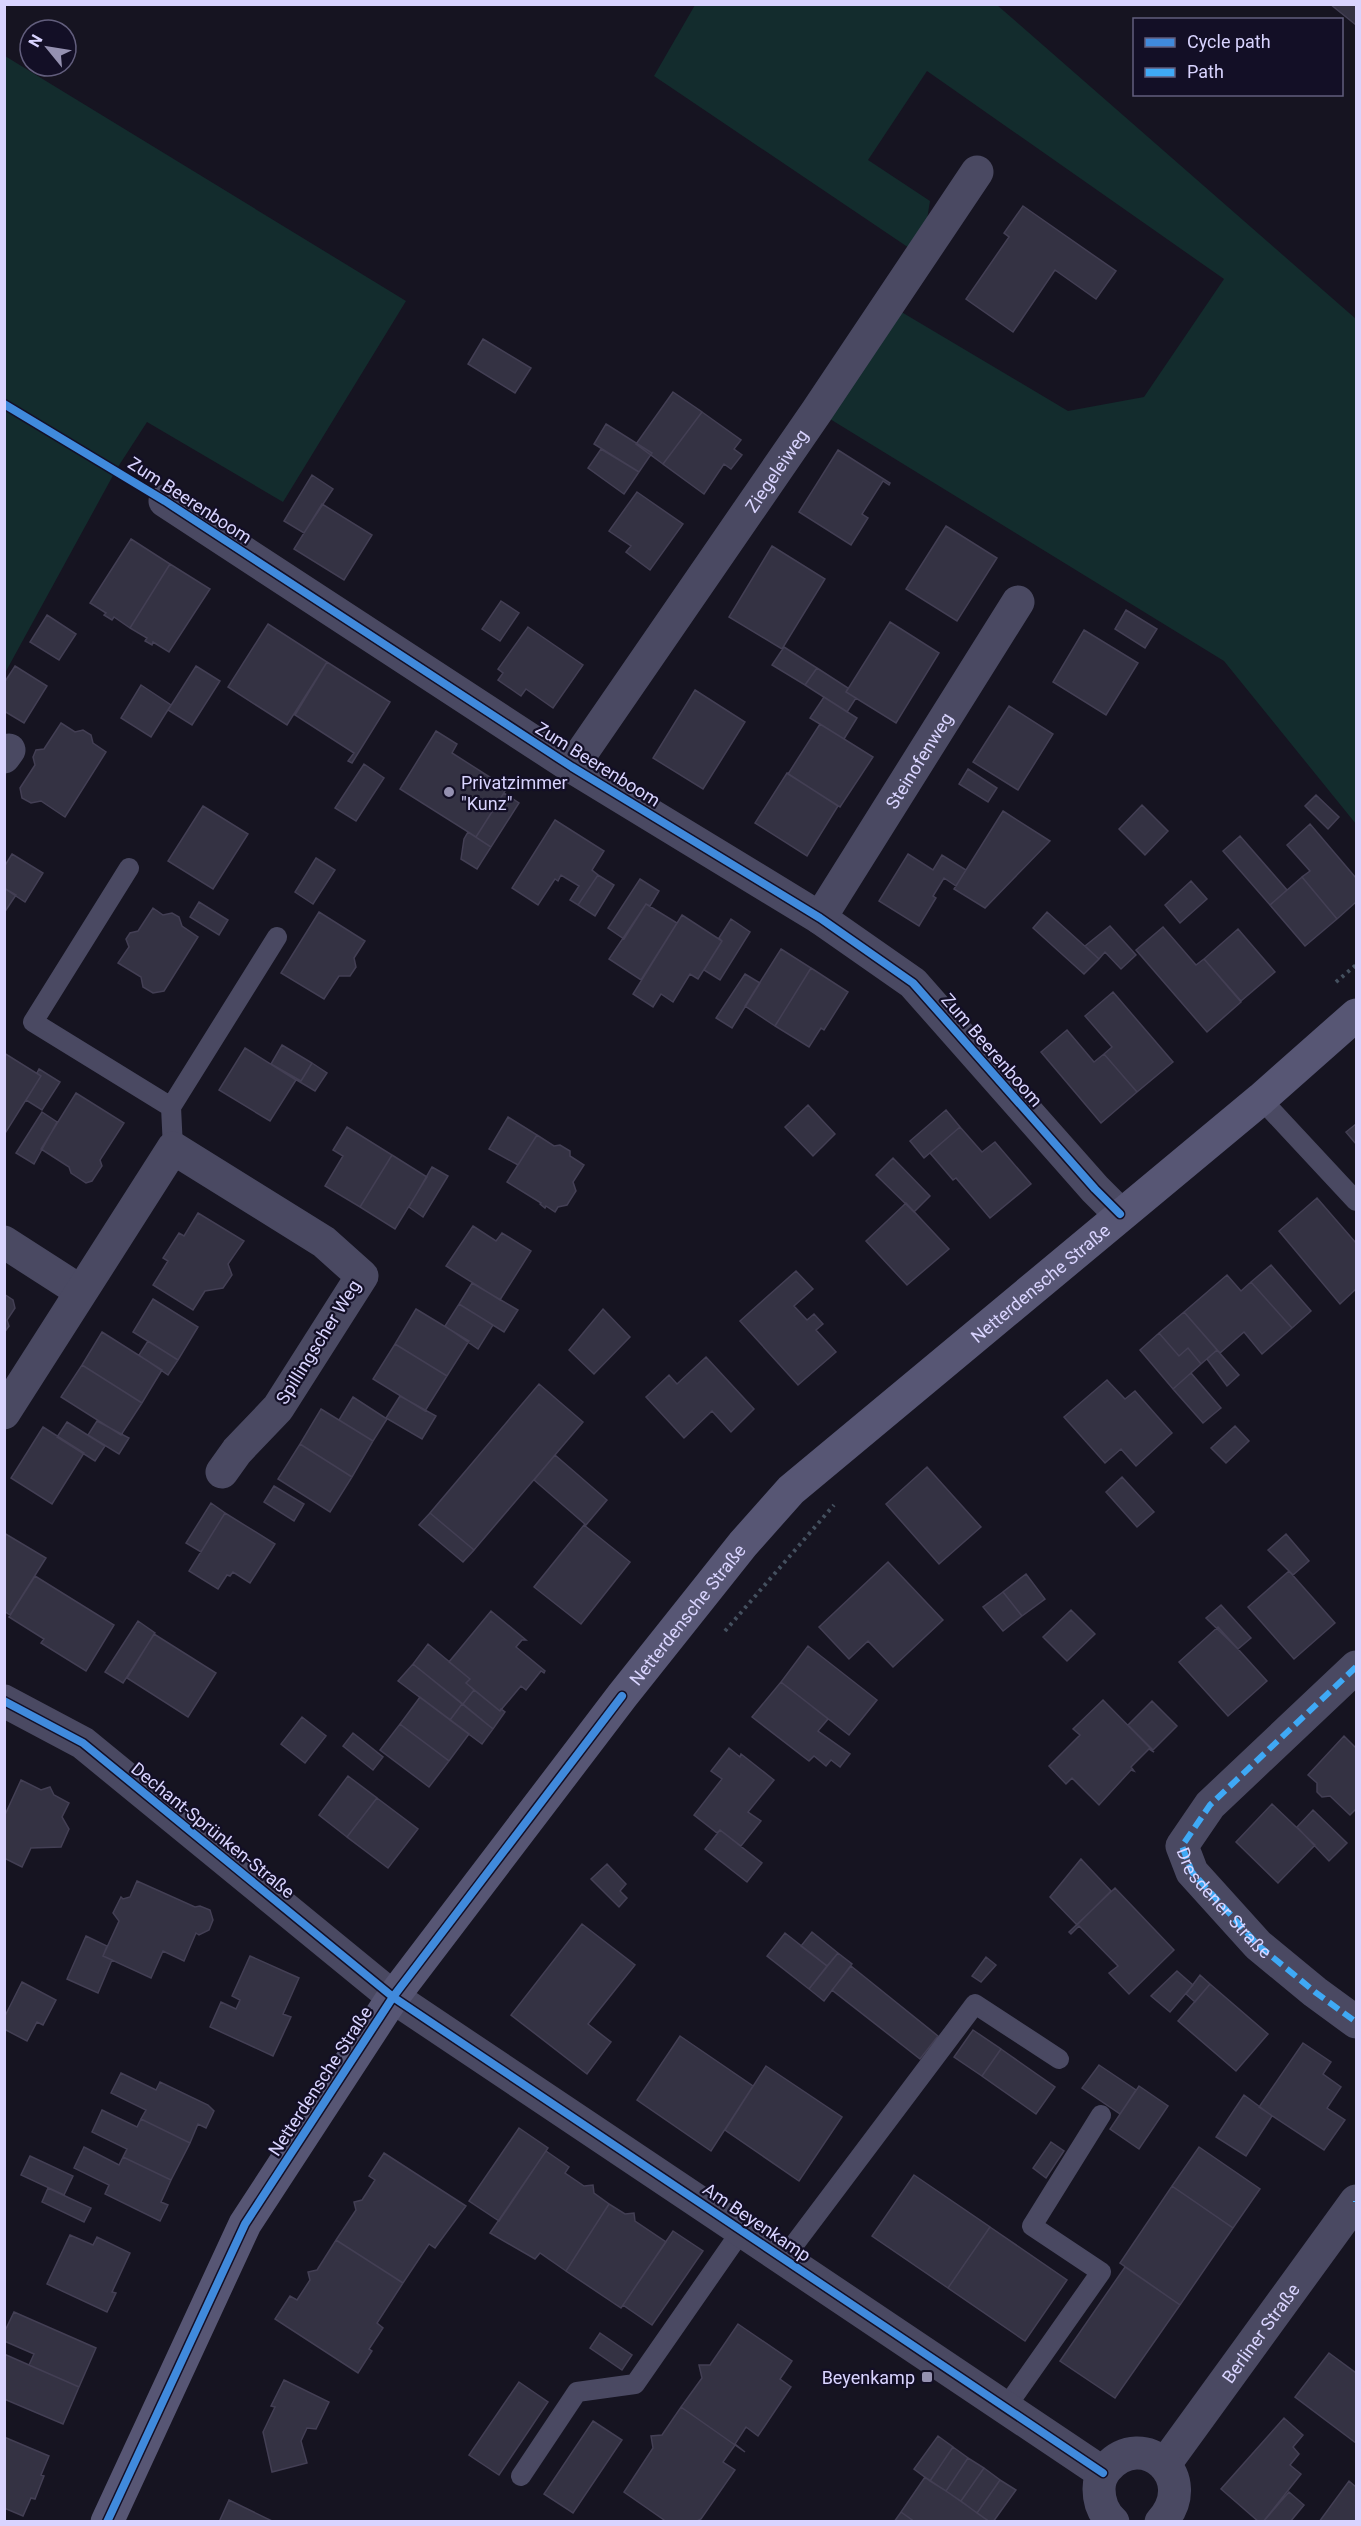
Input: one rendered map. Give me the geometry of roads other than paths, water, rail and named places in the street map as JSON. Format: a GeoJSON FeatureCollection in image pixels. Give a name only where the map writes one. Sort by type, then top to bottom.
{"type":"FeatureCollection","features":[{"type":"Feature","properties":{"kind":"street","name":"Ziegeleiweg"},"geometry":{"type":"LineString","coordinates":[[572,767],[817,411],[977,172]]}},
{"type":"Feature","properties":{"kind":"street","name":"Zum Beerenboom"},"geometry":{"type":"LineString","coordinates":[[165,501],[572,767],[820,918],[913,982],[1087,1180],[1120,1214]]}},
{"type":"Feature","properties":{"kind":"street","name":"Steinofenweg"},"geometry":{"type":"LineString","coordinates":[[820,918],[1018,602]]}},
{"type":"Feature","properties":{"kind":"street","name":"Netterdensche Straße"},"geometry":{"type":"LineString","coordinates":[[106,2522],[245,2224],[393,1997],[629,1687],[743,1544],[790,1490],[1261,1099],[1356,1015]]}},
{"type":"Feature","properties":{"kind":"street"},"geometry":{"type":"LineString","coordinates":[[4,1413],[172,1148]]}},
{"type":"Feature","properties":{"kind":"street","name":"Spillingscher Weg"},"geometry":{"type":"LineString","coordinates":[[172,1148],[324,1242],[362,1276],[278,1408],[237,1451],[222,1472]]}},
{"type":"Feature","properties":{"kind":"street"},"geometry":{"type":"LineString","coordinates":[[4,1242],[80,1291]]}},
{"type":"Feature","properties":{"kind":"street","name":"Dresdener Straße"},"geometry":{"type":"LineString","coordinates":[[1356,1667],[1210,1805],[1182,1846],[1192,1872],[1258,1945],[1356,2022]]}},
{"type":"Feature","properties":{"kind":"street","name":"Dechant-Sprünken-Straße"},"geometry":{"type":"LineString","coordinates":[[4,1701],[83,1743],[393,1997]]}},
{"type":"Feature","properties":{"kind":"street","name":"Am Beyenkamp"},"geometry":{"type":"LineString","coordinates":[[393,1997],[1103,2473]]}},
{"type":"Feature","properties":{"kind":"street","name":"Berliner Straße"},"geometry":{"type":"LineString","coordinates":[[1165,2464],[1356,2201]]}},
{"type":"Feature","properties":{"kind":"street"},"geometry":{"type":"LineString","coordinates":[[1113,2522],[1107,2516],[1099,2499],[1099,2484],[1103,2473],[1115,2459],[1130,2453],[1143,2453],[1165,2464],[1175,2484],[1176,2497],[1172,2518]]}},
{"type":"Feature","properties":{"kind":"lane"},"geometry":{"type":"LineString","coordinates":[[129,868],[33,1022],[171,1107]]}},
{"type":"Feature","properties":{"kind":"lane"},"geometry":{"type":"LineString","coordinates":[[172,1148],[171,1107],[278,936]]}},
{"type":"Feature","properties":{"kind":"lane"},"geometry":{"type":"LineString","coordinates":[[1261,1099],[1356,1201]]}},
{"type":"Feature","properties":{"kind":"lane"},"geometry":{"type":"LineString","coordinates":[[784,2258],[975,2004],[1059,2059]]}},
{"type":"Feature","properties":{"kind":"lane"},"geometry":{"type":"LineString","coordinates":[[1006,2407],[1101,2272],[1032,2226],[1101,2115]]}},
{"type":"Feature","properties":{"kind":"lane"},"geometry":{"type":"LineString","coordinates":[[521,2476],[578,2392],[635,2384],[742,2230]]}},
{"type":"Feature","properties":{"kind":"place","name":"Privatzimmer \"Kunz\""},"geometry":{"type":"Point","coordinates":[449,792]}},
{"type":"Feature","properties":{"kind":"place","name":"Beyenkamp"},"geometry":{"type":"Point","coordinates":[927,2377]}}]}
